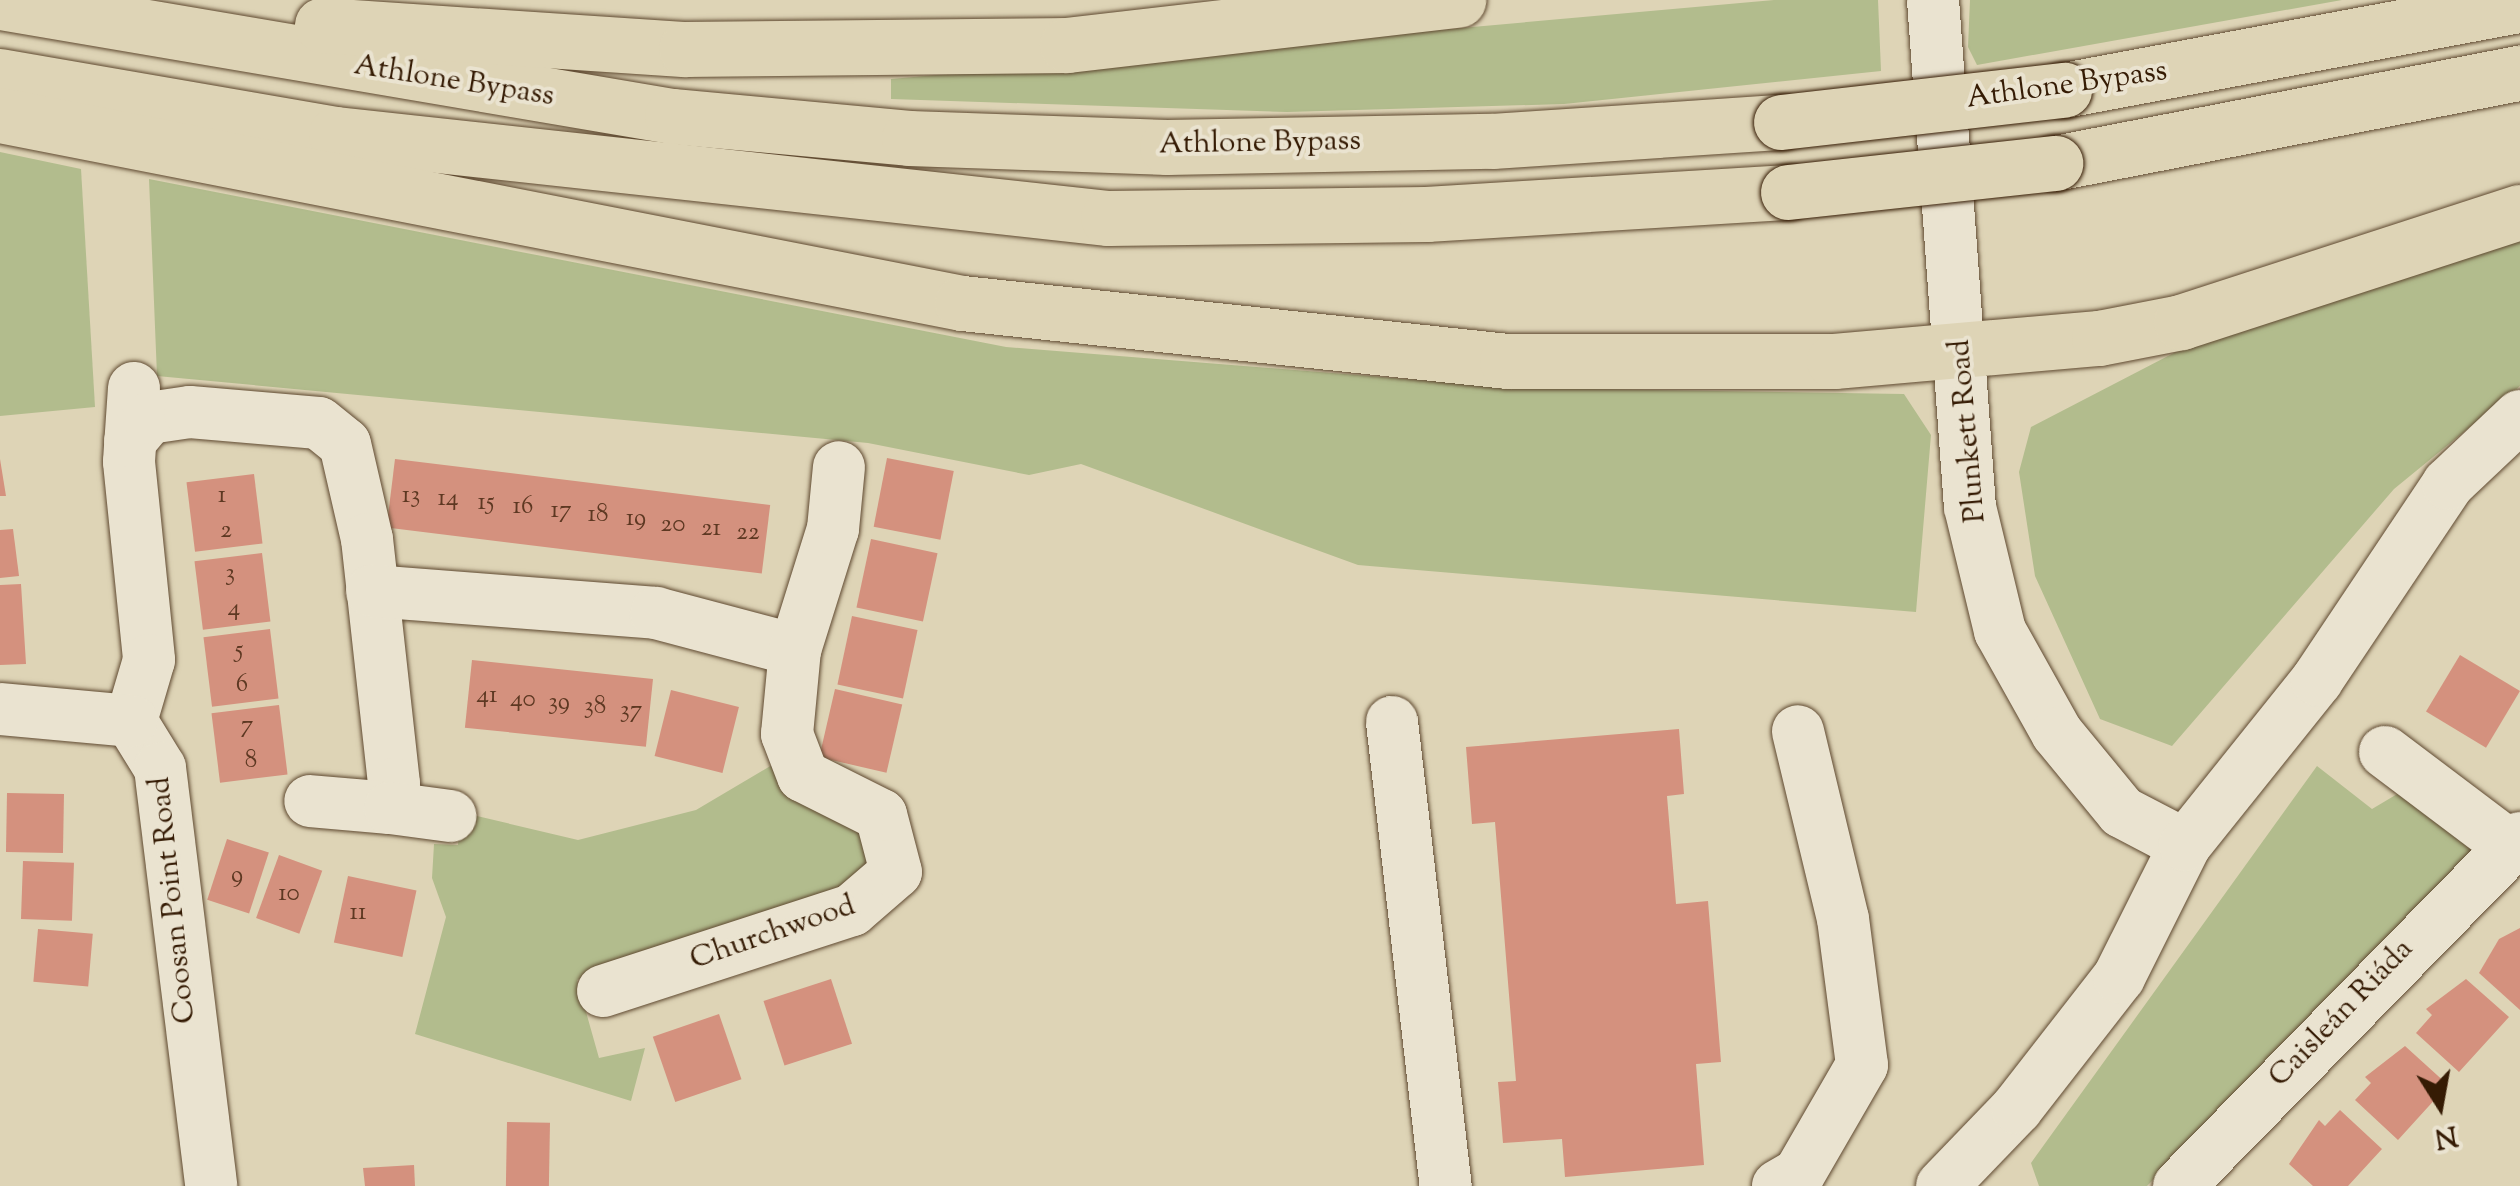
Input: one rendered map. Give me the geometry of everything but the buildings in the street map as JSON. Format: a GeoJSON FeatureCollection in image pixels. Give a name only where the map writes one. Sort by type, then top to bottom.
{"type":"FeatureCollection","features":[{"type":"Feature","properties":{"kind":"highway"},"geometry":{"type":"LineString","coordinates":[[166,0],[367,32],[686,49],[1067,45],[1458,0]]}},
{"type":"Feature","properties":{"kind":"highway","name":"Athlone Bypass"},"geometry":{"type":"LineString","coordinates":[[0,2],[672,116],[908,138],[1167,146],[1492,141],[1781,122],[2064,90],[2520,5]]}},
{"type":"Feature","properties":{"kind":"highway","name":"Athlone Bypass"},"geometry":{"type":"LineString","coordinates":[[0,76],[355,136],[1108,218],[1426,214],[1788,192],[2056,163],[2520,73]]}},
{"type":"Feature","properties":{"kind":"highway"},"geometry":{"type":"LineString","coordinates":[[0,115],[685,256],[1224,337],[1507,361],[1961,354],[2181,322],[2520,212]]}},
{"type":"Feature","properties":{"kind":"street","name":"Plunkett Road"},"geometry":{"type":"LineString","coordinates":[[1933,0],[1970,507],[2000,631],[2057,732],[2122,812],[2185,844]]}},
{"type":"Feature","properties":{"kind":"street"},"geometry":{"type":"LineString","coordinates":[[0,709],[131,721],[149,660],[130,441],[134,388]]}},
{"type":"Feature","properties":{"kind":"street"},"geometry":{"type":"LineString","coordinates":[[130,441],[161,414],[330,428],[355,473],[394,758],[390,808]]}},
{"type":"Feature","properties":{"kind":"street"},"geometry":{"type":"LineString","coordinates":[[1964,1180],[2118,978],[2185,844],[2316,680],[2448,484],[2520,416]]}},
{"type":"Feature","properties":{"kind":"street","name":"Churchwood"},"geometry":{"type":"LineString","coordinates":[[603,992],[852,910],[896,872],[881,816],[802,776],[793,762],[785,706],[794,650],[833,529],[839,467]]}},
{"type":"Feature","properties":{"kind":"street"},"geometry":{"type":"LineString","coordinates":[[372,591],[656,612],[794,650]]}},
{"type":"Feature","properties":{"kind":"street","name":"Coosan Point Road"},"geometry":{"type":"LineString","coordinates":[[131,721],[160,768],[210,1186]]}},
{"type":"Feature","properties":{"kind":"street"},"geometry":{"type":"LineString","coordinates":[[1392,722],[1446,1186]]}},
{"type":"Feature","properties":{"kind":"street"},"geometry":{"type":"LineString","coordinates":[[1778,1186],[1799,1174],[1862,1065],[1843,919],[1798,731]]}},
{"type":"Feature","properties":{"kind":"street","name":"Caisleán Riáda"},"geometry":{"type":"LineString","coordinates":[[2179,1186],[2516,842],[2385,752]]}},
{"type":"Feature","properties":{"kind":"street"},"geometry":{"type":"LineString","coordinates":[[310,800],[450,816]]}},
{"type":"Feature","properties":{"kind":"green space"},"geometry":{"type":"Polygon","coordinates":[[[1774,0],[1878,0],[1881,71],[1564,104],[1287,112],[891,99],[891,79],[1774,0]]]}},
{"type":"Feature","properties":{"kind":"green space"},"geometry":{"type":"Polygon","coordinates":[[[1970,0],[2342,0],[1977,65],[1968,47],[1970,0]]]}},
{"type":"Feature","properties":{"kind":"green space"},"geometry":{"type":"Polygon","coordinates":[[[0,152],[81,169],[95,407],[0,416],[0,152]]]}},
{"type":"Feature","properties":{"kind":"green space"},"geometry":{"type":"Polygon","coordinates":[[[149,179],[1006,347],[1519,388],[1904,394],[1931,435],[1916,612],[1358,565],[1081,464],[1029,475],[868,443],[157,376],[149,179]]]}},
{"type":"Feature","properties":{"kind":"green space"},"geometry":{"type":"Polygon","coordinates":[[[2520,237],[2520,386],[2394,489],[2172,746],[2100,719],[2035,576],[2019,472],[2031,427],[2195,342],[2520,237]]]}},
{"type":"Feature","properties":{"kind":"green space"},"geometry":{"type":"Polygon","coordinates":[[[772,765],[865,836],[872,860],[840,898],[577,980],[599,1058],[645,1048],[631,1101],[415,1034],[446,917],[432,878],[434,844],[458,845],[460,812],[578,840],[696,810],[772,765]]]}},
{"type":"Feature","properties":{"kind":"green space"},"geometry":{"type":"Polygon","coordinates":[[[2317,766],[2372,809],[2404,790],[2474,846],[2471,858],[2147,1186],[2039,1186],[2031,1163],[2317,766]]]}}]}
